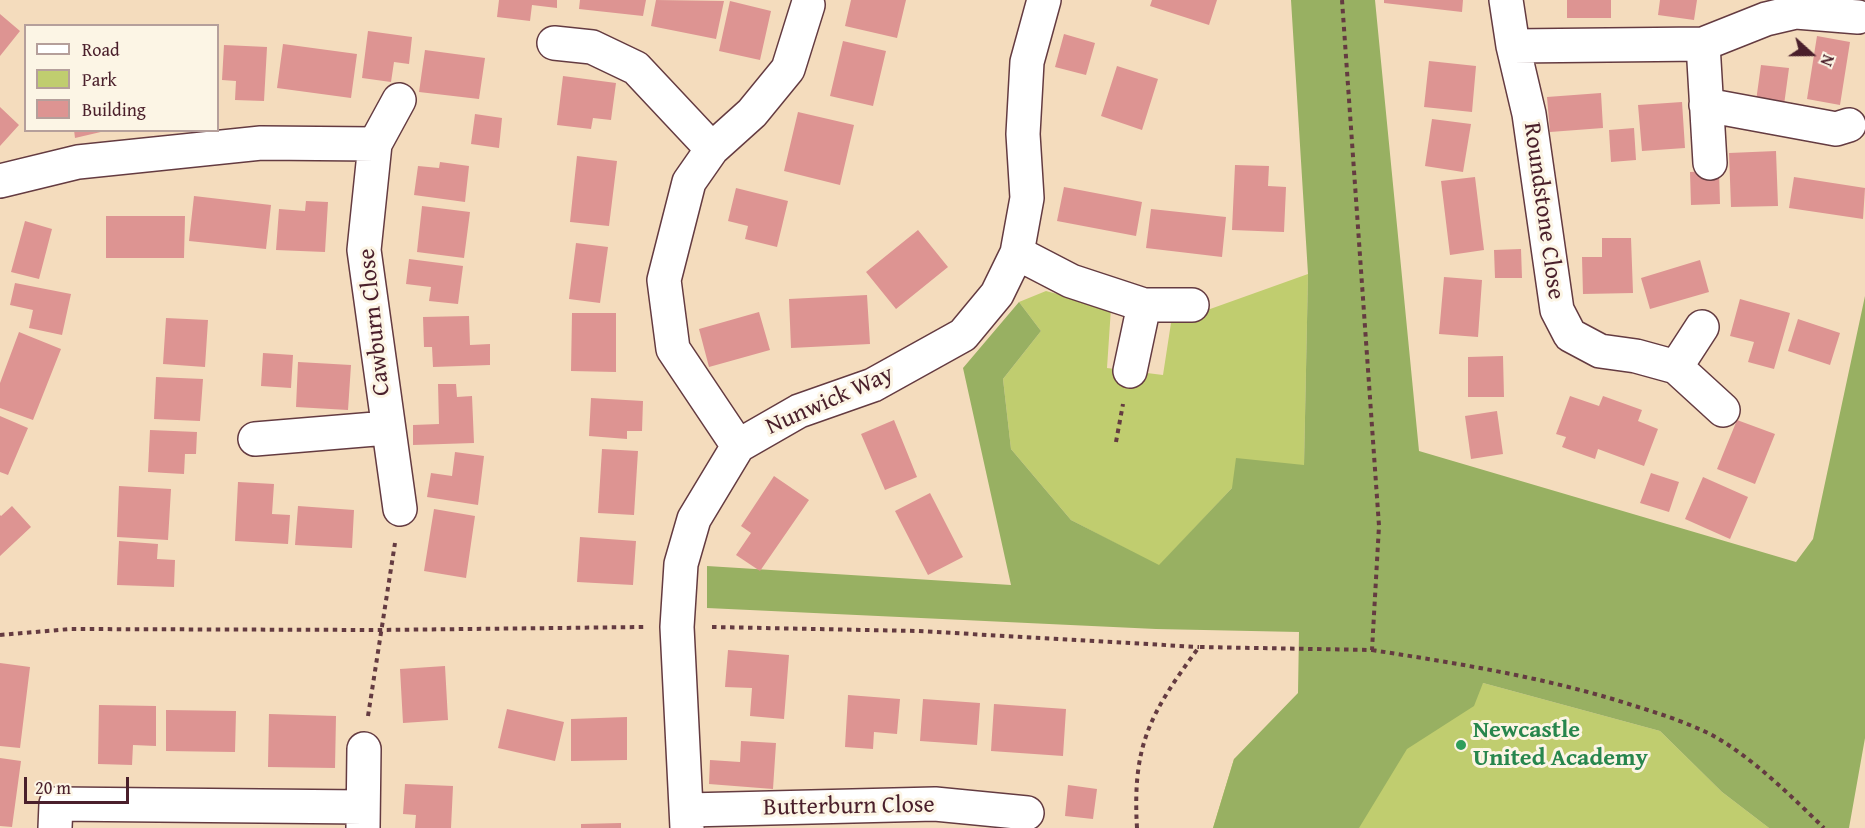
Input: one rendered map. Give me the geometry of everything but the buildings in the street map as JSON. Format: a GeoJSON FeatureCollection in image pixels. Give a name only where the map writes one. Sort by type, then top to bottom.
{"type":"FeatureCollection","features":[{"type":"Feature","properties":{"kind":"street","name":"Nunwick Way"},"geometry":{"type":"LineString","coordinates":[[687,819],[677,627],[681,564],[694,519],[738,446],[800,411],[873,385],[963,335],[997,294],[1017,253],[1027,198],[1023,134],[1027,62],[1044,0]]}},
{"type":"Feature","properties":{"kind":"street","name":"Roundstone Close"},"geometry":{"type":"LineString","coordinates":[[1506,0],[1513,46],[1530,114],[1557,310],[1570,335],[1600,351],[1636,356],[1676,367],[1723,410]]}},
{"type":"Feature","properties":{"kind":"street"},"geometry":{"type":"LineString","coordinates":[[738,446],[673,349],[664,280],[689,182],[712,149],[752,113],[788,69],[808,5]]}},
{"type":"Feature","properties":{"kind":"street"},"geometry":{"type":"LineString","coordinates":[[1513,46],[1703,44],[1766,19],[1796,12],[1858,17]]}},
{"type":"Feature","properties":{"kind":"street"},"geometry":{"type":"LineString","coordinates":[[554,43],[592,47],[636,68],[712,149]]}},
{"type":"Feature","properties":{"kind":"street"},"geometry":{"type":"LineString","coordinates":[[1703,44],[1710,163]]}},
{"type":"Feature","properties":{"kind":"street","name":"Cawburn Close"},"geometry":{"type":"LineString","coordinates":[[399,100],[375,144],[364,250],[400,509]]}},
{"type":"Feature","properties":{"kind":"street"},"geometry":{"type":"LineString","coordinates":[[1706,105],[1836,129],[1849,125]]}},
{"type":"Feature","properties":{"kind":"street"},"geometry":{"type":"LineString","coordinates":[[0,181],[78,162],[261,143],[375,144]]}},
{"type":"Feature","properties":{"kind":"street"},"geometry":{"type":"LineString","coordinates":[[1017,253],[1071,280],[1144,305],[1192,305]]}},
{"type":"Feature","properties":{"kind":"street"},"geometry":{"type":"LineString","coordinates":[[1130,371],[1144,305]]}},
{"type":"Feature","properties":{"kind":"street"},"geometry":{"type":"LineString","coordinates":[[1676,367],[1702,327]]}},
{"type":"Feature","properties":{"kind":"street","name":"Cawburn Close"},"geometry":{"type":"LineString","coordinates":[[255,439],[387,428]]}},
{"type":"Feature","properties":{"kind":"street"},"geometry":{"type":"LineString","coordinates":[[55,828],[56,804],[363,818],[364,749]]}},
{"type":"Feature","properties":{"kind":"street","name":"Butterburn Close"},"geometry":{"type":"LineString","coordinates":[[687,819],[935,804],[975,818],[1027,813]]}},
{"type":"Feature","properties":{"kind":"path"},"geometry":{"type":"LineString","coordinates":[[1342,0],[1379,526],[1372,650]]}},
{"type":"Feature","properties":{"kind":"path"},"geometry":{"type":"LineString","coordinates":[[364,749],[380,630],[400,509]]}},
{"type":"Feature","properties":{"kind":"path"},"geometry":{"type":"LineString","coordinates":[[0,635],[70,628],[380,630],[677,627],[918,631],[1199,647],[1372,650],[1487,668],[1593,692],[1671,718],[1713,736],[1786,792],[1824,828]]}},
{"type":"Feature","properties":{"kind":"path"},"geometry":{"type":"LineString","coordinates":[[1137,828],[1135,788],[1144,738],[1163,697],[1199,647]]}},
{"type":"Feature","properties":{"kind":"green space"},"geometry":{"type":"Polygon","coordinates":[[[1291,0],[1375,0],[1419,451],[1796,562],[1813,539],[1865,296],[1865,738],[1849,828],[1769,828],[1722,792],[1660,731],[1483,683],[1474,706],[1407,749],[1359,828],[1213,828],[1234,759],[1298,693],[1299,632],[1156,629],[707,608],[707,566],[1011,585],[963,368],[1019,302],[1041,331],[1003,379],[1011,449],[1071,520],[1159,565],[1232,488],[1236,458],[1304,465],[1308,274],[1291,0]]]}},
{"type":"Feature","properties":{"kind":"green space"},"geometry":{"type":"Polygon","coordinates":[[[1308,274],[1304,465],[1232,488],[1159,566],[1071,520],[1011,449],[1003,379],[1041,331],[1019,302],[1046,291],[1111,308],[1107,368],[1163,375],[1171,323],[1308,274]]]}},
{"type":"Feature","properties":{"kind":"green space","name":"Newcastle United Academy"},"geometry":{"type":"Polygon","coordinates":[[[1483,683],[1660,731],[1722,792],[1769,828],[1213,828],[1234,759],[1483,683]]]}},
{"type":"Feature","properties":{"kind":"place","name":"Newcastle United Academy"},"geometry":{"type":"Point","coordinates":[1461,745]}}]}
